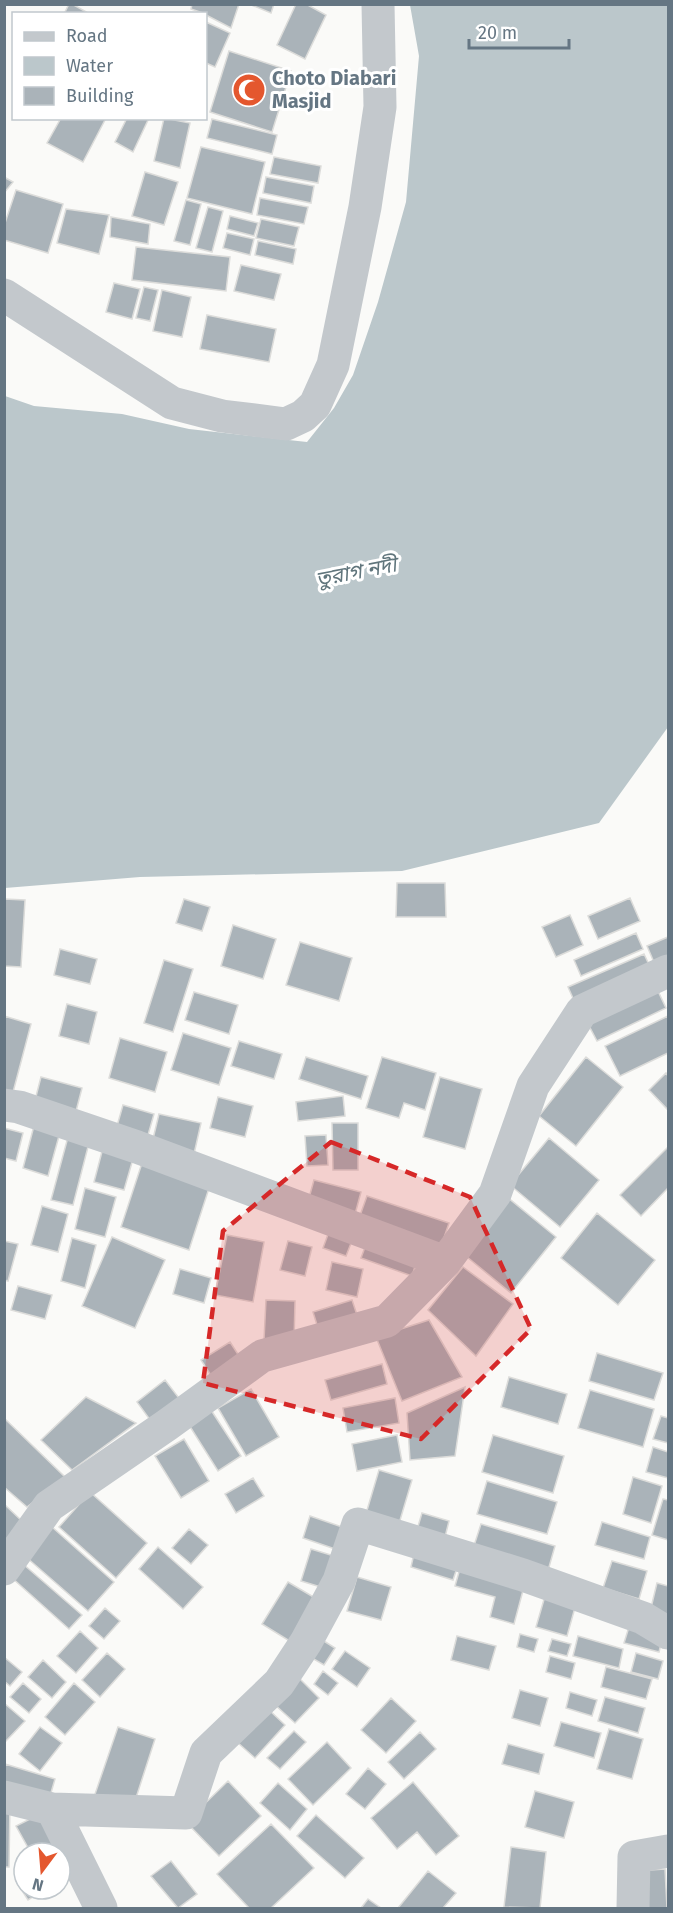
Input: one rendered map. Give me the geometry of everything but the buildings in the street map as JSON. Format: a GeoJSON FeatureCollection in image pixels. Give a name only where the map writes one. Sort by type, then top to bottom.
{"type":"FeatureCollection","features":[{"type":"Feature","properties":{"kind":"street"},"geometry":{"type":"LineString","coordinates":[[4,295],[172,403],[222,416],[286,424],[303,416],[315,405],[333,364],[365,207],[380,107],[378,4]]}},
{"type":"Feature","properties":{"kind":"street"},"geometry":{"type":"LineString","coordinates":[[4,1569],[49,1506],[262,1356],[387,1321],[445,1262],[495,1194],[533,1086],[582,1011],[666,979]]}},
{"type":"Feature","properties":{"kind":"street"},"geometry":{"type":"LineString","coordinates":[[4,1105],[19,1107],[137,1147],[445,1262]]}},
{"type":"Feature","properties":{"kind":"street"},"geometry":{"type":"LineString","coordinates":[[4,1797],[52,1809],[186,1813],[206,1753],[279,1683],[306,1642],[339,1581],[358,1524],[523,1575],[643,1618],[669,1633]]}},
{"type":"Feature","properties":{"kind":"street"},"geometry":{"type":"LineString","coordinates":[[52,1809],[101,1908]]}},
{"type":"Feature","properties":{"kind":"street"},"geometry":{"type":"LineString","coordinates":[[633,1908],[634,1857],[669,1851]]}},
{"type":"Feature","properties":{"kind":"highlighted area"},"geometry":{"type":"Polygon","coordinates":[[[331,1142],[470,1197],[531,1329],[421,1439],[203,1383],[223,1231],[331,1142]]]}},
{"type":"Feature","properties":{"kind":"water","name":"তুরাগ নদী"},"geometry":{"type":"Polygon","coordinates":[[[410,5],[668,5],[668,727],[599,823],[402,871],[140,877],[5,888],[5,396],[34,406],[122,414],[189,429],[307,442],[334,408],[353,375],[378,302],[406,202],[419,56],[410,5]]]}},
{"type":"Feature","properties":{"kind":"place","name":"Choto Diabari Masjid"},"geometry":{"type":"Point","coordinates":[249,90]}}]}
